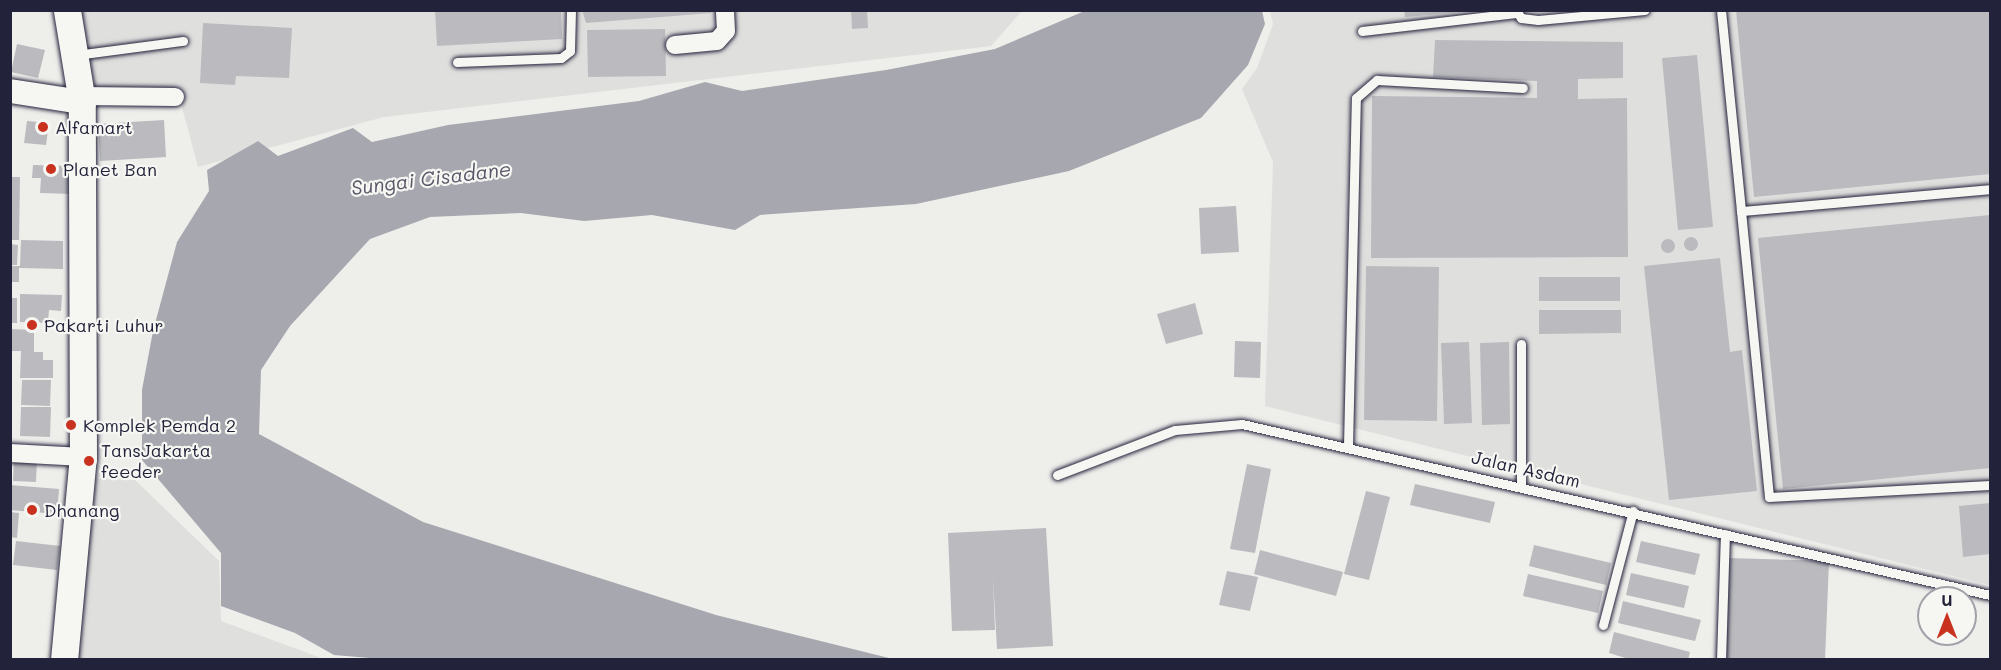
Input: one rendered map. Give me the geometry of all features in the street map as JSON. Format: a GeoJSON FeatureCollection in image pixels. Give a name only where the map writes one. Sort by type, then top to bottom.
{"type":"FeatureCollection","features":[{"type":"Feature","properties":{"kind":"main road"},"geometry":{"type":"LineString","coordinates":[[64,660],[83,457],[81,99],[67,10]]}},
{"type":"Feature","properties":{"kind":"street"},"geometry":{"type":"LineString","coordinates":[[675,45],[717,41],[726,31],[725,10]]}},
{"type":"Feature","properties":{"kind":"street"},"geometry":{"type":"LineString","coordinates":[[10,92],[81,99],[175,97]]}},
{"type":"Feature","properties":{"kind":"street"},"geometry":{"type":"LineString","coordinates":[[10,453],[83,457]]}},
{"type":"Feature","properties":{"kind":"lane"},"geometry":{"type":"LineString","coordinates":[[458,62],[561,58],[570,51],[571,10]]}},
{"type":"Feature","properties":{"kind":"lane"},"geometry":{"type":"LineString","coordinates":[[1362,31],[1516,12],[1538,20],[1645,10]]}},
{"type":"Feature","properties":{"kind":"lane"},"geometry":{"type":"LineString","coordinates":[[1721,10],[1742,211],[1767,495],[1777,500],[1990,485]]}},
{"type":"Feature","properties":{"kind":"lane"},"geometry":{"type":"LineString","coordinates":[[74,55],[183,41]]}},
{"type":"Feature","properties":{"kind":"lane"},"geometry":{"type":"LineString","coordinates":[[1348,446],[1356,98],[1377,80],[1523,88]]}},
{"type":"Feature","properties":{"kind":"lane"},"geometry":{"type":"LineString","coordinates":[[1742,211],[1990,189]]}},
{"type":"Feature","properties":{"kind":"lane"},"geometry":{"type":"LineString","coordinates":[[1521,344],[1521,484]]}},
{"type":"Feature","properties":{"kind":"lane","name":"Jalan Asdam"},"geometry":{"type":"LineString","coordinates":[[1057,475],[1175,430],[1219,422],[1348,446],[1521,484],[1990,595]]}},
{"type":"Feature","properties":{"kind":"lane"},"geometry":{"type":"LineString","coordinates":[[1603,625],[1633,511]]}},
{"type":"Feature","properties":{"kind":"lane"},"geometry":{"type":"LineString","coordinates":[[1721,660],[1725,534]]}},
{"type":"Feature","properties":{"kind":"shaded area"},"geometry":{"type":"Polygon","coordinates":[[[81,11],[1022,11],[991,46],[384,117],[198,167],[180,100],[95,98],[81,11]]]}},
{"type":"Feature","properties":{"kind":"shaded area"},"geometry":{"type":"Polygon","coordinates":[[[1270,11],[1990,11],[1990,585],[1265,406],[1273,162],[1242,89],[1257,68],[1273,24],[1270,11]]]}},
{"type":"Feature","properties":{"kind":"shaded area"},"geometry":{"type":"Polygon","coordinates":[[[86,478],[135,480],[219,561],[221,621],[324,659],[77,660],[86,478]]]}},
{"type":"Feature","properties":{"kind":"water","name":"Sungai Cisadane"},"geometry":{"type":"Polygon","coordinates":[[[1087,10],[1262,11],[1265,24],[1248,65],[1201,118],[1069,171],[916,204],[760,215],[735,230],[652,215],[584,221],[521,213],[430,217],[370,239],[290,326],[261,370],[259,434],[423,522],[716,615],[893,659],[382,659],[334,655],[295,633],[221,606],[221,553],[142,460],[142,390],[153,331],[177,242],[209,191],[207,170],[258,141],[278,156],[353,128],[372,142],[448,125],[639,101],[705,82],[742,91],[886,70],[995,49],[1087,10]]]}},
{"type":"Feature","properties":{"kind":"building"},"geometry":{"type":"Polygon","coordinates":[[[435,10],[561,10],[562,39],[437,46],[435,10]]]}},
{"type":"Feature","properties":{"kind":"building"},"geometry":{"type":"Polygon","coordinates":[[[582,10],[711,10],[711,13],[586,23],[582,10]]]}},
{"type":"Feature","properties":{"kind":"building"},"geometry":{"type":"Polygon","coordinates":[[[851,10],[867,10],[868,28],[852,29],[851,10]]]}},
{"type":"Feature","properties":{"kind":"building"},"geometry":{"type":"Polygon","coordinates":[[[1404,10],[1459,10],[1459,12],[1405,17],[1404,10]]]}},
{"type":"Feature","properties":{"kind":"building"},"geometry":{"type":"Polygon","coordinates":[[[1736,10],[1990,10],[1990,174],[1754,197],[1736,10]]]}},
{"type":"Feature","properties":{"kind":"building"},"geometry":{"type":"Polygon","coordinates":[[[203,23],[292,28],[289,78],[236,76],[235,85],[200,83],[203,23]]]}},
{"type":"Feature","properties":{"kind":"building"},"geometry":{"type":"Polygon","coordinates":[[[665,29],[666,76],[588,77],[587,30],[665,29]]]}},
{"type":"Feature","properties":{"kind":"building"},"geometry":{"type":"Polygon","coordinates":[[[1435,40],[1623,42],[1623,78],[1578,79],[1578,99],[1627,98],[1628,257],[1371,258],[1372,96],[1537,98],[1537,81],[1433,77],[1435,40]]]}},
{"type":"Feature","properties":{"kind":"building"},"geometry":{"type":"Polygon","coordinates":[[[17,44],[45,50],[38,78],[11,72],[17,44]]]}},
{"type":"Feature","properties":{"kind":"building"},"geometry":{"type":"Polygon","coordinates":[[[1697,55],[1713,227],[1678,230],[1662,58],[1697,55]]]}},
{"type":"Feature","properties":{"kind":"building"},"geometry":{"type":"Polygon","coordinates":[[[164,120],[166,157],[100,161],[98,124],[164,120]]]}},
{"type":"Feature","properties":{"kind":"building"},"geometry":{"type":"Polygon","coordinates":[[[27,121],[49,123],[46,145],[24,143],[27,121]]]}},
{"type":"Feature","properties":{"kind":"building"},"geometry":{"type":"Polygon","coordinates":[[[33,165],[73,166],[73,194],[40,193],[41,178],[32,178],[33,165]]]}},
{"type":"Feature","properties":{"kind":"building"},"geometry":{"type":"Polygon","coordinates":[[[10,177],[20,177],[19,240],[10,240],[10,177]]]}},
{"type":"Feature","properties":{"kind":"building"},"geometry":{"type":"Polygon","coordinates":[[[1236,206],[1239,252],[1201,254],[1199,208],[1236,206]]]}},
{"type":"Feature","properties":{"kind":"building"},"geometry":{"type":"Polygon","coordinates":[[[1990,215],[1990,468],[1783,489],[1758,238],[1990,215]]]}},
{"type":"Feature","properties":{"kind":"building"},"geometry":{"type":"Polygon","coordinates":[[[1688,237],[1694,237],[1698,244],[1694,251],[1688,251],[1684,247],[1684,241],[1688,237]]]}},
{"type":"Feature","properties":{"kind":"building"},"geometry":{"type":"Polygon","coordinates":[[[1665,239],[1671,239],[1675,246],[1671,253],[1665,253],[1661,249],[1661,243],[1665,239]]]}},
{"type":"Feature","properties":{"kind":"building"},"geometry":{"type":"Polygon","coordinates":[[[21,240],[63,241],[63,269],[19,268],[19,282],[10,282],[10,266],[20,266],[21,240]]]}},
{"type":"Feature","properties":{"kind":"building"},"geometry":{"type":"Polygon","coordinates":[[[10,244],[18,245],[17,265],[10,265],[10,244]]]}},
{"type":"Feature","properties":{"kind":"building"},"geometry":{"type":"Polygon","coordinates":[[[1720,258],[1730,352],[1742,350],[1757,491],[1669,500],[1644,266],[1720,258]]]}},
{"type":"Feature","properties":{"kind":"building"},"geometry":{"type":"Polygon","coordinates":[[[1366,266],[1439,267],[1437,421],[1364,420],[1366,266]]]}},
{"type":"Feature","properties":{"kind":"building"},"geometry":{"type":"Polygon","coordinates":[[[1539,277],[1620,277],[1620,301],[1539,301],[1539,277]]]}},
{"type":"Feature","properties":{"kind":"building"},"geometry":{"type":"Polygon","coordinates":[[[20,294],[62,295],[61,311],[49,310],[48,323],[20,322],[20,294]]]}},
{"type":"Feature","properties":{"kind":"building"},"geometry":{"type":"Polygon","coordinates":[[[10,298],[17,298],[17,323],[10,323],[10,298]]]}},
{"type":"Feature","properties":{"kind":"building"},"geometry":{"type":"Polygon","coordinates":[[[1195,303],[1203,334],[1166,344],[1157,314],[1195,303]]]}},
{"type":"Feature","properties":{"kind":"building"},"geometry":{"type":"Polygon","coordinates":[[[1539,310],[1621,310],[1621,333],[1539,334],[1539,310]]]}},
{"type":"Feature","properties":{"kind":"building"},"geometry":{"type":"Polygon","coordinates":[[[10,329],[34,330],[34,352],[43,352],[43,360],[53,360],[53,378],[20,378],[21,351],[10,351],[10,329]]]}},
{"type":"Feature","properties":{"kind":"building"},"geometry":{"type":"Polygon","coordinates":[[[1235,341],[1261,342],[1260,378],[1234,377],[1235,341]]]}},
{"type":"Feature","properties":{"kind":"building"},"geometry":{"type":"Polygon","coordinates":[[[1469,342],[1472,423],[1444,424],[1441,343],[1469,342]]]}},
{"type":"Feature","properties":{"kind":"building"},"geometry":{"type":"Polygon","coordinates":[[[1509,342],[1510,424],[1482,425],[1480,343],[1509,342]]]}},
{"type":"Feature","properties":{"kind":"building"},"geometry":{"type":"Polygon","coordinates":[[[22,380],[51,380],[50,406],[21,405],[22,380]]]}},
{"type":"Feature","properties":{"kind":"building"},"geometry":{"type":"Polygon","coordinates":[[[21,407],[51,407],[50,437],[20,436],[21,407]]]}},
{"type":"Feature","properties":{"kind":"building"},"geometry":{"type":"Polygon","coordinates":[[[14,457],[37,458],[36,482],[13,481],[14,457]]]}},
{"type":"Feature","properties":{"kind":"building"},"geometry":{"type":"Polygon","coordinates":[[[1247,464],[1271,469],[1255,553],[1230,549],[1247,464]]]}},
{"type":"Feature","properties":{"kind":"building"},"geometry":{"type":"Polygon","coordinates":[[[1415,484],[1495,502],[1490,523],[1410,505],[1415,484]]]}},
{"type":"Feature","properties":{"kind":"building"},"geometry":{"type":"Polygon","coordinates":[[[10,485],[59,489],[57,514],[10,510],[10,485]]]}},
{"type":"Feature","properties":{"kind":"building"},"geometry":{"type":"Polygon","coordinates":[[[1366,491],[1390,497],[1369,580],[1344,574],[1366,491]]]}},
{"type":"Feature","properties":{"kind":"building"},"geometry":{"type":"Polygon","coordinates":[[[1990,503],[1990,554],[1963,557],[1959,506],[1990,503]]]}},
{"type":"Feature","properties":{"kind":"building"},"geometry":{"type":"Polygon","coordinates":[[[10,512],[19,513],[17,538],[10,537],[10,512]]]}},
{"type":"Feature","properties":{"kind":"building"},"geometry":{"type":"Polygon","coordinates":[[[1046,528],[1053,646],[997,649],[993,578],[995,630],[952,631],[948,533],[1046,528]]]}},
{"type":"Feature","properties":{"kind":"building"},"geometry":{"type":"Polygon","coordinates":[[[16,541],[60,546],[57,570],[13,565],[16,541]]]}},
{"type":"Feature","properties":{"kind":"building"},"geometry":{"type":"Polygon","coordinates":[[[1641,541],[1700,554],[1695,575],[1636,562],[1641,541]]]}},
{"type":"Feature","properties":{"kind":"building"},"geometry":{"type":"Polygon","coordinates":[[[1534,545],[1611,563],[1606,585],[1529,566],[1534,545]]]}},
{"type":"Feature","properties":{"kind":"building"},"geometry":{"type":"Polygon","coordinates":[[[1260,550],[1343,572],[1336,596],[1254,574],[1260,550]]]}},
{"type":"Feature","properties":{"kind":"building"},"geometry":{"type":"Polygon","coordinates":[[[1727,558],[1829,561],[1825,660],[1724,660],[1727,558]]]}},
{"type":"Feature","properties":{"kind":"building"},"geometry":{"type":"Polygon","coordinates":[[[1227,571],[1258,577],[1250,611],[1219,605],[1227,571]]]}},
{"type":"Feature","properties":{"kind":"building"},"geometry":{"type":"Polygon","coordinates":[[[1631,573],[1689,586],[1684,608],[1626,595],[1631,573]]]}},
{"type":"Feature","properties":{"kind":"building"},"geometry":{"type":"Polygon","coordinates":[[[1528,574],[1603,591],[1598,613],[1523,596],[1528,574]]]}},
{"type":"Feature","properties":{"kind":"building"},"geometry":{"type":"Polygon","coordinates":[[[1623,601],[1701,620],[1695,641],[1618,623],[1623,601]]]}},
{"type":"Feature","properties":{"kind":"building"},"geometry":{"type":"Polygon","coordinates":[[[1614,632],[1690,652],[1688,660],[1632,660],[1609,653],[1614,632]]]}},
{"type":"Feature","properties":{"kind":"place","name":"Alfamart"},"geometry":{"type":"Point","coordinates":[43,127]}},
{"type":"Feature","properties":{"kind":"place","name":"Planet Ban"},"geometry":{"type":"Point","coordinates":[51,169]}},
{"type":"Feature","properties":{"kind":"place","name":"Pakarti Luhur"},"geometry":{"type":"Point","coordinates":[32,325]}},
{"type":"Feature","properties":{"kind":"place","name":"Komplek Pemda 2"},"geometry":{"type":"Point","coordinates":[71,425]}},
{"type":"Feature","properties":{"kind":"place","name":"TansJakarta feeder"},"geometry":{"type":"Point","coordinates":[89,461]}},
{"type":"Feature","properties":{"kind":"place","name":"Dhanang"},"geometry":{"type":"Point","coordinates":[32,510]}}]}
